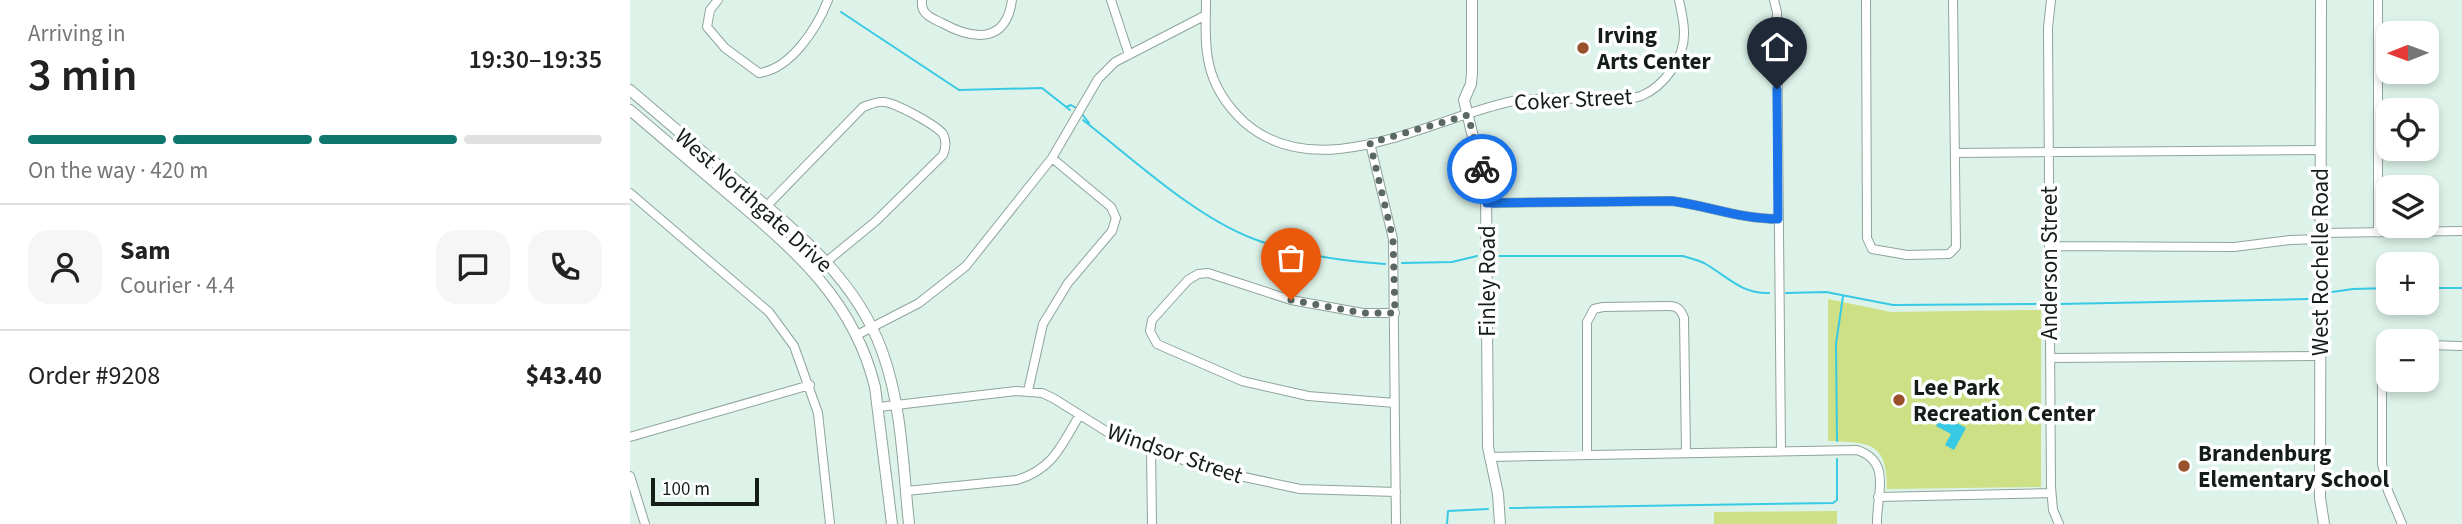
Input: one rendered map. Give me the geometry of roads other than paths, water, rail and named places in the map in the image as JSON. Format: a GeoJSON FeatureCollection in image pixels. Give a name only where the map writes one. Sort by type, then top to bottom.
{"type":"FeatureCollection","features":[{"type":"Feature","properties":{"kind":"main road","name":"Finley Road"},"geometry":{"type":"LineString","coordinates":[[1472,0],[1472,73],[1471,84],[1464,100],[1484,177],[1487,203],[1489,457],[1499,494],[1500,524]]}},
{"type":"Feature","properties":{"kind":"main road","name":"West Rochelle Road"},"geometry":{"type":"LineString","coordinates":[[2321,0],[2320,498],[2324,524]]}},
{"type":"Feature","properties":{"kind":"main road","name":"West Northgate Drive"},"geometry":{"type":"LineString","coordinates":[[630,90],[766,206],[845,283],[872,327],[883,352],[895,404],[909,524]]}},
{"type":"Feature","properties":{"kind":"main road","name":"West Northgate Drive"},"geometry":{"type":"LineString","coordinates":[[630,110],[796,253],[833,295],[857,335],[870,367],[879,407],[892,524]]}},
{"type":"Feature","properties":{"kind":"street"},"geometry":{"type":"LineString","coordinates":[[718,0],[710,10],[708,27],[725,48],[759,73],[771,71],[790,57],[821,19],[828,0]]}},
{"type":"Feature","properties":{"kind":"street"},"geometry":{"type":"LineString","coordinates":[[922,0],[923,10],[928,15],[962,33],[981,36],[994,32],[1005,23],[1013,0]]}},
{"type":"Feature","properties":{"kind":"street"},"geometry":{"type":"LineString","coordinates":[[1111,0],[1129,55]]}},
{"type":"Feature","properties":{"kind":"street","name":"Coker Street"},"geometry":{"type":"LineString","coordinates":[[1206,0],[1207,49],[1214,80],[1233,112],[1270,140],[1301,150],[1323,151],[1370,143],[1498,104],[1531,99],[1622,99],[1641,96],[1668,75],[1677,61],[1684,30],[1679,0]]}},
{"type":"Feature","properties":{"kind":"street"},"geometry":{"type":"LineString","coordinates":[[1774,0],[1777,12],[1780,451]]}},
{"type":"Feature","properties":{"kind":"street"},"geometry":{"type":"LineString","coordinates":[[1866,0],[1867,238],[1872,249],[1907,255],[1949,254],[1956,247],[1953,0]]}},
{"type":"Feature","properties":{"kind":"street","name":"Anderson Street"},"geometry":{"type":"LineString","coordinates":[[2051,0],[2048,28],[2051,494],[2053,510],[2059,524]]}},
{"type":"Feature","properties":{"kind":"street"},"geometry":{"type":"LineString","coordinates":[[2378,0],[2378,175]]}},
{"type":"Feature","properties":{"kind":"street"},"geometry":{"type":"LineString","coordinates":[[857,335],[919,303],[966,266],[1052,158],[1098,79],[1115,62],[1206,15]]}},
{"type":"Feature","properties":{"kind":"street"},"geometry":{"type":"LineString","coordinates":[[756,217],[863,107],[882,101],[893,104],[942,132],[946,148],[933,167],[876,221],[826,262]]}},
{"type":"Feature","properties":{"kind":"street"},"geometry":{"type":"LineString","coordinates":[[1370,143],[1393,239],[1396,524]]}},
{"type":"Feature","properties":{"kind":"street"},"geometry":{"type":"LineString","coordinates":[[1955,153],[2321,150]]}},
{"type":"Feature","properties":{"kind":"street"},"geometry":{"type":"LineString","coordinates":[[1028,391],[1039,339],[1048,313],[1068,283],[1102,244],[1116,223],[1115,212],[1108,203],[1052,158]]}},
{"type":"Feature","properties":{"kind":"street"},"geometry":{"type":"LineString","coordinates":[[630,193],[769,312],[794,346],[818,413],[830,524]]}},
{"type":"Feature","properties":{"kind":"street"},"geometry":{"type":"LineString","coordinates":[[1487,203],[1672,201],[1746,218],[1778,219]]}},
{"type":"Feature","properties":{"kind":"street"},"geometry":{"type":"LineString","coordinates":[[2439,232],[2462,231]]}},
{"type":"Feature","properties":{"kind":"street"},"geometry":{"type":"LineString","coordinates":[[2049,247],[2234,247],[2321,236],[2376,233]]}},
{"type":"Feature","properties":{"kind":"street"},"geometry":{"type":"LineString","coordinates":[[1395,313],[1363,313],[1324,307],[1252,289],[1208,273],[1198,274],[1188,280],[1152,320],[1150,331],[1157,344],[1242,381],[1308,396],[1395,404]]}},
{"type":"Feature","properties":{"kind":"street"},"geometry":{"type":"LineString","coordinates":[[1587,455],[1587,321],[1594,309],[1615,307],[1675,306],[1681,311],[1684,318],[1686,453]]}},
{"type":"Feature","properties":{"kind":"street"},"geometry":{"type":"LineString","coordinates":[[2439,345],[2462,346]]}},
{"type":"Feature","properties":{"kind":"street"},"geometry":{"type":"LineString","coordinates":[[2050,358],[2320,356]]}},
{"type":"Feature","properties":{"kind":"street"},"geometry":{"type":"LineString","coordinates":[[630,437],[810,385]]}},
{"type":"Feature","properties":{"kind":"street","name":"Windsor Street"},"geometry":{"type":"LineString","coordinates":[[879,407],[1028,391],[1053,398],[1109,433],[1151,450],[1221,472],[1324,491],[1396,492]]}},
{"type":"Feature","properties":{"kind":"street"},"geometry":{"type":"LineString","coordinates":[[2382,392],[2382,464],[2388,491],[2402,524]]}},
{"type":"Feature","properties":{"kind":"street"},"geometry":{"type":"LineString","coordinates":[[905,491],[1017,480],[1033,475],[1043,469],[1052,458],[1079,416]]}},
{"type":"Feature","properties":{"kind":"street"},"geometry":{"type":"LineString","coordinates":[[1151,450],[1152,524]]}},
{"type":"Feature","properties":{"kind":"street"},"geometry":{"type":"LineString","coordinates":[[1489,457],[1848,450],[1866,453],[1876,464],[1880,474],[1877,524]]}},
{"type":"Feature","properties":{"kind":"street"},"geometry":{"type":"LineString","coordinates":[[630,476],[645,524]]}},
{"type":"Feature","properties":{"kind":"street"},"geometry":{"type":"LineString","coordinates":[[1878,497],[2051,494]]}},
{"type":"Feature","properties":{"kind":"water"},"geometry":{"type":"Polygon","coordinates":[[[1942,415],[1966,428],[1954,450],[1945,445],[1951,434],[1936,426],[1942,415]]]}},
{"type":"Feature","properties":{"kind":"waterway"},"geometry":{"type":"LineString","coordinates":[[841,12],[959,90],[1042,88],[1070,110]]}},
{"type":"Feature","properties":{"kind":"waterway"},"geometry":{"type":"LineString","coordinates":[[1066,107],[1071,105],[1076,108]]}},
{"type":"Feature","properties":{"kind":"waterway"},"geometry":{"type":"LineString","coordinates":[[1082,114],[1089,123]]}},
{"type":"Feature","properties":{"kind":"waterway"},"geometry":{"type":"LineString","coordinates":[[1083,120],[1165,186],[1209,217],[1232,229],[1270,245],[1302,253],[1385,264]]}},
{"type":"Feature","properties":{"kind":"waterway"},"geometry":{"type":"LineString","coordinates":[[1402,263],[1452,262],[1477,256]]}},
{"type":"Feature","properties":{"kind":"waterway"},"geometry":{"type":"LineString","coordinates":[[1498,256],[1683,256],[1704,263],[1750,291],[1769,293]]}},
{"type":"Feature","properties":{"kind":"waterway"},"geometry":{"type":"LineString","coordinates":[[2332,292],[2376,288]]}},
{"type":"Feature","properties":{"kind":"waterway"},"geometry":{"type":"LineString","coordinates":[[2439,288],[2462,288]]}},
{"type":"Feature","properties":{"kind":"waterway"},"geometry":{"type":"LineString","coordinates":[[1786,293],[1826,292],[1893,305],[2041,304]]}},
{"type":"Feature","properties":{"kind":"waterway"},"geometry":{"type":"LineString","coordinates":[[1837,441],[1836,344],[1843,296]]}},
{"type":"Feature","properties":{"kind":"waterway"},"geometry":{"type":"LineString","coordinates":[[2059,304],[2308,299]]}},
{"type":"Feature","properties":{"kind":"waterway"},"geometry":{"type":"LineString","coordinates":[[1510,508],[1833,503],[1837,500],[1837,459]]}},
{"type":"Feature","properties":{"kind":"waterway"},"geometry":{"type":"LineString","coordinates":[[1447,524],[1448,511],[1488,509]]}},
{"type":"Feature","properties":{"kind":"place","name":"Irving Arts Center"},"geometry":{"type":"Point","coordinates":[1583,48]}},
{"type":"Feature","properties":{"kind":"place","name":"Lee Park Recreation Center"},"geometry":{"type":"Point","coordinates":[1899,400]}},
{"type":"Feature","properties":{"kind":"place","name":"Brandenburg Elementary School"},"geometry":{"type":"Point","coordinates":[2184,466]}}]}
